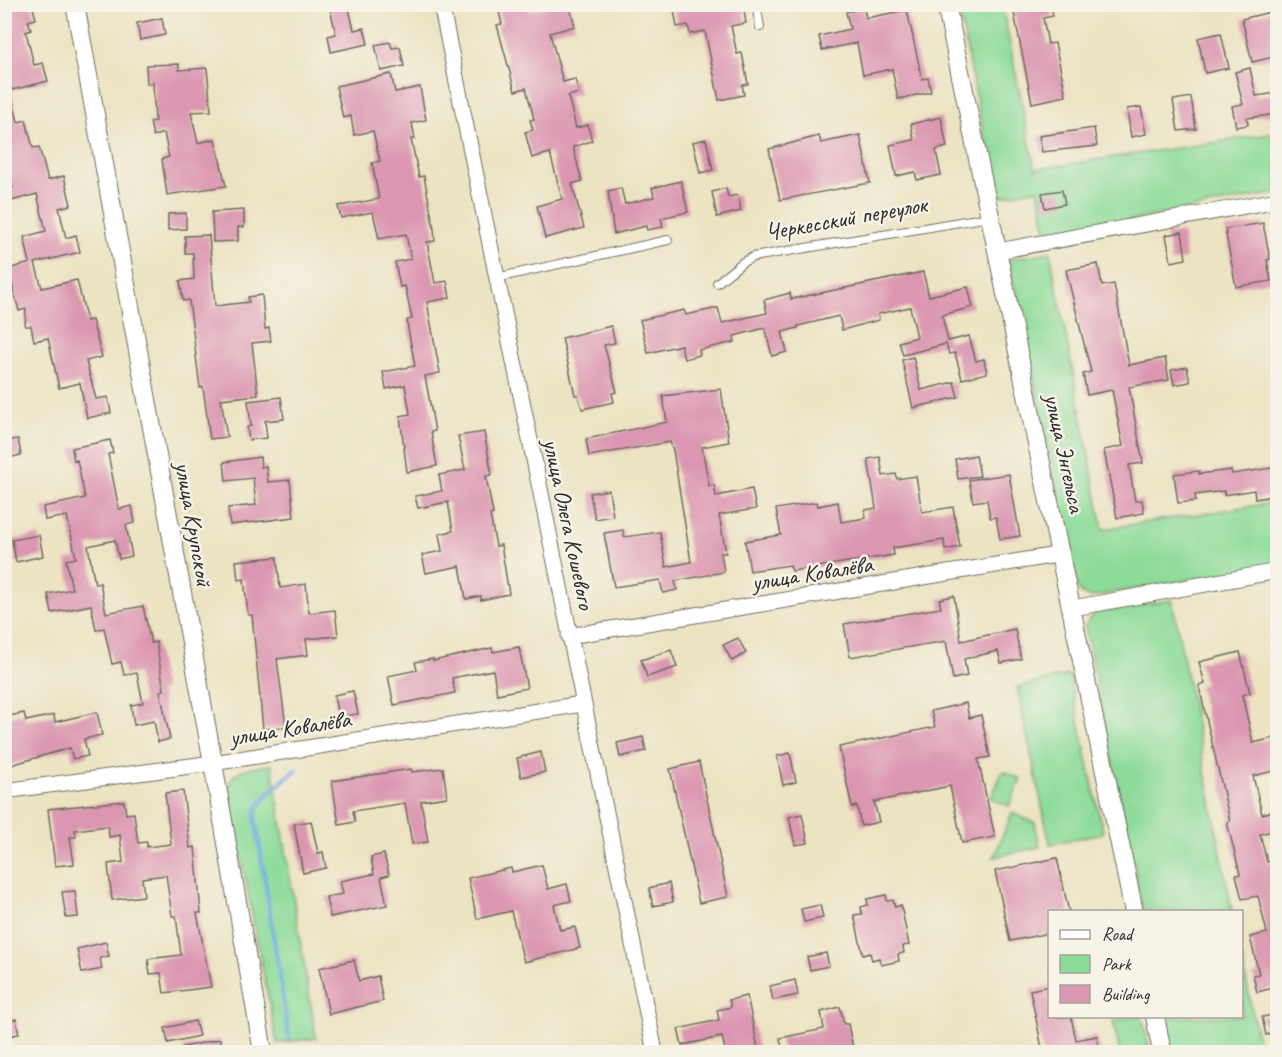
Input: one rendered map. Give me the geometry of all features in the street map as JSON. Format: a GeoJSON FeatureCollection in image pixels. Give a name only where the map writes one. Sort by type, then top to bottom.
{"type":"FeatureCollection","features":[{"type":"Feature","properties":{"kind":"street","name":"улица Крупской"},"geometry":{"type":"LineString","coordinates":[[75,4],[213,763],[263,1053]]}},
{"type":"Feature","properties":{"kind":"street","name":"улица Олега Кошевого"},"geometry":{"type":"LineString","coordinates":[[441,4],[655,1053]]}},
{"type":"Feature","properties":{"kind":"street","name":"улица Энгельса"},"geometry":{"type":"LineString","coordinates":[[946,4],[1062,554],[1134,910]]}},
{"type":"Feature","properties":{"kind":"street"},"geometry":{"type":"LineString","coordinates":[[998,251],[1278,200]]}},
{"type":"Feature","properties":{"kind":"street","name":"улица Ковалёва"},"geometry":{"type":"LineString","coordinates":[[569,636],[1062,554]]}},
{"type":"Feature","properties":{"kind":"street"},"geometry":{"type":"LineString","coordinates":[[1073,608],[1278,571]]}},
{"type":"Feature","properties":{"kind":"street","name":"улица Ковалёва"},"geometry":{"type":"LineString","coordinates":[[4,791],[213,763],[582,704]]}},
{"type":"Feature","properties":{"kind":"street"},"geometry":{"type":"LineString","coordinates":[[1155,1018],[1162,1053]]}},
{"type":"Feature","properties":{"kind":"lane"},"geometry":{"type":"LineString","coordinates":[[756,4],[760,27]]}},
{"type":"Feature","properties":{"kind":"lane","name":"Черкесский переулок"},"geometry":{"type":"LineString","coordinates":[[717,283],[742,262],[753,257],[991,217]]}},
{"type":"Feature","properties":{"kind":"lane"},"geometry":{"type":"LineString","coordinates":[[496,279],[668,240]]}},
{"type":"Feature","properties":{"kind":"green space"},"geometry":{"type":"Polygon","coordinates":[[[958,5],[1002,5],[1035,169],[1277,133],[1277,193],[1047,236],[1038,189],[996,197],[958,5]]]}},
{"type":"Feature","properties":{"kind":"green space"},"geometry":{"type":"Polygon","coordinates":[[[1050,252],[1103,529],[1277,502],[1277,564],[1090,597],[1082,594],[1077,587],[1009,259],[1050,252]]]}},
{"type":"Feature","properties":{"kind":"green space"},"geometry":{"type":"Polygon","coordinates":[[[1172,600],[1232,910],[1143,910],[1085,626],[1098,612],[1172,600]]]}},
{"type":"Feature","properties":{"kind":"green space"},"geometry":{"type":"Polygon","coordinates":[[[1069,675],[1103,833],[1050,844],[1017,687],[1069,675]]]}},
{"type":"Feature","properties":{"kind":"green space"},"geometry":{"type":"Polygon","coordinates":[[[272,765],[316,1038],[277,1043],[228,789],[233,776],[238,772],[272,765]]]}},
{"type":"Feature","properties":{"kind":"green space"},"geometry":{"type":"Polygon","coordinates":[[[1003,771],[1021,779],[1009,806],[991,798],[1003,771]]]}},
{"type":"Feature","properties":{"kind":"green space"},"geometry":{"type":"Polygon","coordinates":[[[1012,813],[1035,823],[1040,847],[994,857],[1012,813]]]}},
{"type":"Feature","properties":{"kind":"green space"},"geometry":{"type":"Polygon","coordinates":[[[1243,963],[1260,1052],[1172,1052],[1165,1018],[1243,1018],[1243,963]]]}},
{"type":"Feature","properties":{"kind":"green space"},"geometry":{"type":"Polygon","coordinates":[[[1142,1018],[1150,1052],[1120,1052],[1113,1021],[1142,1018]]]}},
{"type":"Feature","properties":{"kind":"building"},"geometry":{"type":"Polygon","coordinates":[[[4,4],[18,4],[18,8],[32,4],[36,19],[28,21],[31,30],[26,32],[34,65],[43,63],[48,81],[12,90],[4,58],[4,4]]]}},
{"type":"Feature","properties":{"kind":"building"},"geometry":{"type":"Polygon","coordinates":[[[329,4],[348,4],[354,30],[364,28],[368,44],[331,52],[328,36],[336,34],[329,4]]]}},
{"type":"Feature","properties":{"kind":"building"},"geometry":{"type":"Polygon","coordinates":[[[497,4],[528,4],[529,11],[554,4],[569,4],[575,26],[550,33],[563,82],[575,79],[579,93],[568,96],[576,128],[588,125],[592,141],[573,147],[582,181],[572,184],[584,228],[545,238],[537,206],[562,199],[550,153],[532,158],[525,132],[533,130],[530,120],[534,119],[526,88],[515,91],[497,25],[502,24],[497,4]]]}},
{"type":"Feature","properties":{"kind":"building"},"geometry":{"type":"Polygon","coordinates":[[[673,4],[743,4],[746,23],[731,26],[737,54],[742,53],[748,84],[742,85],[744,95],[719,100],[705,31],[690,34],[688,25],[677,27],[673,4]]]}},
{"type":"Feature","properties":{"kind":"building"},"geometry":{"type":"Polygon","coordinates":[[[1031,4],[1051,4],[1053,16],[1043,18],[1048,44],[1055,43],[1066,96],[1032,103],[1013,8],[1031,4]]]}},
{"type":"Feature","properties":{"kind":"building"},"geometry":{"type":"Polygon","coordinates":[[[864,8],[866,18],[907,10],[922,79],[928,78],[931,92],[898,99],[892,69],[863,75],[857,43],[822,50],[819,36],[850,29],[846,12],[864,8]]]}},
{"type":"Feature","properties":{"kind":"building"},"geometry":{"type":"Polygon","coordinates":[[[1278,10],[1278,56],[1252,62],[1242,19],[1278,10]]]}},
{"type":"Feature","properties":{"kind":"building"},"geometry":{"type":"Polygon","coordinates":[[[162,18],[165,35],[140,40],[137,23],[162,18]]]}},
{"type":"Feature","properties":{"kind":"building"},"geometry":{"type":"Polygon","coordinates":[[[1221,33],[1229,68],[1205,73],[1198,38],[1221,33]]]}},
{"type":"Feature","properties":{"kind":"building"},"geometry":{"type":"Polygon","coordinates":[[[390,42],[392,48],[400,47],[404,66],[381,71],[375,45],[390,42]]]}},
{"type":"Feature","properties":{"kind":"building"},"geometry":{"type":"Polygon","coordinates":[[[179,64],[179,70],[207,68],[211,111],[191,112],[198,143],[215,139],[226,186],[167,195],[162,159],[169,157],[164,133],[153,136],[150,122],[155,121],[153,83],[147,84],[146,65],[179,64]]]}},
{"type":"Feature","properties":{"kind":"building"},"geometry":{"type":"Polygon","coordinates":[[[1250,68],[1256,96],[1278,93],[1278,114],[1247,118],[1248,125],[1236,127],[1232,106],[1243,104],[1235,72],[1250,68]]]}},
{"type":"Feature","properties":{"kind":"building"},"geometry":{"type":"Polygon","coordinates":[[[391,74],[395,92],[420,87],[426,120],[412,123],[415,139],[411,139],[419,177],[424,176],[434,229],[435,241],[427,242],[435,283],[447,281],[450,298],[427,302],[440,373],[425,376],[435,431],[431,432],[437,466],[407,472],[400,416],[410,414],[405,385],[386,389],[383,372],[415,366],[407,320],[412,319],[405,286],[400,287],[395,262],[411,259],[406,234],[379,239],[373,212],[341,218],[338,206],[379,199],[372,163],[380,161],[373,131],[354,135],[351,116],[343,118],[336,86],[391,74]]]}},
{"type":"Feature","properties":{"kind":"building"},"geometry":{"type":"Polygon","coordinates":[[[9,85],[18,122],[26,120],[33,148],[39,147],[48,180],[64,176],[71,205],[59,208],[66,238],[76,235],[80,252],[35,263],[42,288],[77,280],[87,321],[92,320],[102,357],[86,361],[96,399],[108,397],[111,413],[87,418],[80,383],[59,388],[48,338],[34,341],[31,326],[25,326],[26,309],[19,311],[12,284],[4,286],[4,270],[30,263],[24,237],[46,231],[37,194],[4,203],[4,190],[13,188],[4,154],[4,86],[9,85]]]}},
{"type":"Feature","properties":{"kind":"building"},"geometry":{"type":"Polygon","coordinates":[[[1191,97],[1196,129],[1178,131],[1173,100],[1191,97]]]}},
{"type":"Feature","properties":{"kind":"building"},"geometry":{"type":"Polygon","coordinates":[[[1141,107],[1146,134],[1131,137],[1127,109],[1141,107]]]}},
{"type":"Feature","properties":{"kind":"building"},"geometry":{"type":"Polygon","coordinates":[[[941,117],[947,147],[936,150],[941,175],[917,180],[915,172],[896,176],[890,145],[914,140],[911,124],[941,117]]]}},
{"type":"Feature","properties":{"kind":"building"},"geometry":{"type":"Polygon","coordinates":[[[1094,128],[1097,146],[1042,152],[1039,136],[1094,128]]]}},
{"type":"Feature","properties":{"kind":"building"},"geometry":{"type":"Polygon","coordinates":[[[860,135],[870,183],[780,200],[769,149],[819,136],[821,143],[860,135]]]}},
{"type":"Feature","properties":{"kind":"building"},"geometry":{"type":"Polygon","coordinates":[[[706,139],[713,170],[700,173],[693,142],[706,139]]]}},
{"type":"Feature","properties":{"kind":"building"},"geometry":{"type":"Polygon","coordinates":[[[681,181],[688,212],[661,218],[663,227],[647,230],[646,226],[614,234],[608,191],[621,188],[625,204],[654,197],[652,188],[681,181]]]}},
{"type":"Feature","properties":{"kind":"building"},"geometry":{"type":"Polygon","coordinates":[[[726,188],[728,197],[738,195],[741,211],[717,217],[712,192],[726,188]]]}},
{"type":"Feature","properties":{"kind":"building"},"geometry":{"type":"Polygon","coordinates":[[[1062,190],[1065,204],[1045,208],[1042,193],[1062,190]]]}},
{"type":"Feature","properties":{"kind":"building"},"geometry":{"type":"Polygon","coordinates":[[[244,210],[244,227],[238,227],[238,241],[213,242],[212,212],[244,210]]]}},
{"type":"Feature","properties":{"kind":"building"},"geometry":{"type":"Polygon","coordinates":[[[186,213],[186,229],[168,230],[168,214],[186,213]]]}},
{"type":"Feature","properties":{"kind":"building"},"geometry":{"type":"Polygon","coordinates":[[[1263,223],[1270,259],[1267,260],[1271,281],[1236,287],[1225,229],[1263,223]]]}},
{"type":"Feature","properties":{"kind":"building"},"geometry":{"type":"Polygon","coordinates":[[[1182,232],[1186,259],[1171,262],[1166,235],[1182,232]]]}},
{"type":"Feature","properties":{"kind":"building"},"geometry":{"type":"Polygon","coordinates":[[[209,235],[215,306],[249,302],[248,297],[262,295],[265,329],[269,328],[271,341],[252,343],[258,395],[221,399],[227,437],[210,439],[203,387],[200,388],[189,300],[183,301],[180,281],[194,279],[193,253],[185,253],[185,236],[209,235]]]}},
{"type":"Feature","properties":{"kind":"building"},"geometry":{"type":"Polygon","coordinates":[[[1098,264],[1102,286],[1114,284],[1129,365],[1165,358],[1169,380],[1129,387],[1143,463],[1129,465],[1135,501],[1142,500],[1144,513],[1117,518],[1104,450],[1123,446],[1112,390],[1087,395],[1083,374],[1091,372],[1066,270],[1098,264]]]}},
{"type":"Feature","properties":{"kind":"building"},"geometry":{"type":"Polygon","coordinates":[[[923,272],[929,296],[968,287],[973,307],[942,315],[948,341],[969,336],[976,361],[984,359],[987,373],[962,379],[955,353],[949,354],[946,344],[903,355],[899,342],[917,337],[910,307],[878,314],[879,320],[842,330],[839,316],[798,326],[798,328],[782,332],[787,352],[772,356],[765,328],[734,336],[735,342],[699,350],[700,355],[684,359],[681,345],[648,353],[640,320],[684,310],[686,315],[718,308],[722,323],[767,313],[764,300],[790,293],[791,299],[923,272]]]}},
{"type":"Feature","properties":{"kind":"building"},"geometry":{"type":"Polygon","coordinates":[[[611,326],[615,343],[604,345],[617,392],[612,393],[614,402],[582,409],[578,395],[575,395],[562,338],[611,326]]]}},
{"type":"Feature","properties":{"kind":"building"},"geometry":{"type":"Polygon","coordinates":[[[913,357],[921,390],[954,382],[958,397],[913,408],[902,360],[913,357]]]}},
{"type":"Feature","properties":{"kind":"building"},"geometry":{"type":"Polygon","coordinates":[[[1187,367],[1190,382],[1174,385],[1171,370],[1187,367]]]}},
{"type":"Feature","properties":{"kind":"building"},"geometry":{"type":"Polygon","coordinates":[[[721,389],[729,442],[702,447],[709,486],[714,485],[716,496],[752,489],[756,509],[719,515],[726,553],[721,553],[724,572],[675,581],[677,590],[663,593],[660,580],[614,587],[604,533],[623,530],[624,537],[660,532],[666,567],[691,562],[673,450],[670,442],[589,456],[586,439],[667,422],[663,396],[721,389]]]}},
{"type":"Feature","properties":{"kind":"building"},"geometry":{"type":"Polygon","coordinates":[[[281,397],[284,419],[265,421],[267,438],[249,440],[247,427],[251,426],[248,401],[281,397]]]}},
{"type":"Feature","properties":{"kind":"building"},"geometry":{"type":"Polygon","coordinates":[[[484,432],[492,475],[486,476],[493,514],[490,515],[496,546],[501,545],[509,594],[481,600],[481,596],[466,599],[460,566],[426,573],[422,555],[442,551],[439,534],[453,531],[448,502],[418,508],[415,496],[442,491],[439,475],[465,470],[458,436],[484,432]]]}},
{"type":"Feature","properties":{"kind":"building"},"geometry":{"type":"Polygon","coordinates":[[[18,439],[21,455],[4,459],[4,441],[18,439]]]}},
{"type":"Feature","properties":{"kind":"building"},"geometry":{"type":"Polygon","coordinates":[[[110,440],[113,453],[108,454],[119,509],[132,506],[135,523],[126,525],[132,556],[119,559],[115,540],[88,546],[95,584],[100,583],[106,613],[143,606],[151,643],[156,642],[164,690],[160,691],[170,739],[158,742],[154,721],[134,725],[131,705],[143,703],[137,673],[124,675],[121,662],[112,664],[104,628],[96,630],[91,605],[52,613],[48,594],[72,589],[66,560],[76,558],[67,516],[45,520],[43,507],[85,498],[77,460],[74,461],[72,448],[110,440]]]}},
{"type":"Feature","properties":{"kind":"building"},"geometry":{"type":"Polygon","coordinates":[[[976,455],[980,476],[958,479],[955,459],[976,455]]]}},
{"type":"Feature","properties":{"kind":"building"},"geometry":{"type":"Polygon","coordinates":[[[260,457],[261,467],[266,466],[268,482],[290,480],[294,517],[230,525],[228,508],[256,505],[253,478],[226,481],[224,462],[260,457]]]}},
{"type":"Feature","properties":{"kind":"building"},"geometry":{"type":"Polygon","coordinates":[[[880,457],[883,476],[896,474],[897,479],[916,476],[922,512],[953,507],[960,547],[945,550],[944,540],[893,548],[894,555],[792,571],[790,565],[750,571],[745,541],[781,535],[776,509],[817,502],[818,506],[838,502],[841,522],[866,518],[865,510],[876,508],[868,459],[880,457]]]}},
{"type":"Feature","properties":{"kind":"building"},"geometry":{"type":"Polygon","coordinates":[[[1278,467],[1278,495],[1255,499],[1254,490],[1224,495],[1224,491],[1195,495],[1196,501],[1178,503],[1174,474],[1231,470],[1232,474],[1278,467]]]}},
{"type":"Feature","properties":{"kind":"building"},"geometry":{"type":"Polygon","coordinates":[[[1009,474],[1020,536],[1000,539],[996,517],[990,518],[987,500],[973,502],[969,480],[1009,474]]]}},
{"type":"Feature","properties":{"kind":"building"},"geometry":{"type":"Polygon","coordinates":[[[609,490],[613,516],[595,519],[590,493],[609,490]]]}},
{"type":"Feature","properties":{"kind":"building"},"geometry":{"type":"Polygon","coordinates":[[[39,535],[43,556],[16,562],[12,540],[39,535]]]}},
{"type":"Feature","properties":{"kind":"building"},"geometry":{"type":"Polygon","coordinates":[[[277,557],[280,588],[306,584],[309,613],[335,610],[338,636],[306,639],[308,655],[277,659],[286,727],[263,729],[252,615],[248,615],[244,579],[238,580],[236,561],[277,557]]]}},
{"type":"Feature","properties":{"kind":"building"},"geometry":{"type":"Polygon","coordinates":[[[954,596],[961,641],[1015,629],[1021,659],[1001,663],[998,651],[964,659],[967,676],[953,679],[946,641],[850,657],[844,624],[941,608],[939,599],[954,596]]]}},
{"type":"Feature","properties":{"kind":"building"},"geometry":{"type":"Polygon","coordinates":[[[738,638],[746,653],[732,661],[723,645],[738,638]]]}},
{"type":"Feature","properties":{"kind":"building"},"geometry":{"type":"Polygon","coordinates":[[[519,647],[527,688],[497,694],[493,670],[452,678],[455,693],[394,705],[388,676],[417,670],[415,662],[433,659],[433,661],[492,648],[493,652],[519,647]]]}},
{"type":"Feature","properties":{"kind":"building"},"geometry":{"type":"Polygon","coordinates":[[[671,650],[677,667],[647,677],[641,660],[671,650]]]}},
{"type":"Feature","properties":{"kind":"building"},"geometry":{"type":"Polygon","coordinates":[[[1240,652],[1250,693],[1242,695],[1253,743],[1278,737],[1278,770],[1253,776],[1262,814],[1278,810],[1278,830],[1260,834],[1267,862],[1278,860],[1278,880],[1274,881],[1278,896],[1278,987],[1257,992],[1253,975],[1259,974],[1250,937],[1267,933],[1258,896],[1242,899],[1236,875],[1240,874],[1227,822],[1230,821],[1199,686],[1205,684],[1199,662],[1240,652]]]}},
{"type":"Feature","properties":{"kind":"building"},"geometry":{"type":"Polygon","coordinates":[[[353,691],[358,714],[338,717],[334,695],[353,691]]]}},
{"type":"Feature","properties":{"kind":"building"},"geometry":{"type":"Polygon","coordinates":[[[966,703],[969,718],[981,715],[990,757],[978,759],[995,837],[962,843],[950,786],[874,802],[879,822],[861,826],[857,806],[852,807],[839,747],[935,727],[931,711],[966,703]]]}},
{"type":"Feature","properties":{"kind":"building"},"geometry":{"type":"Polygon","coordinates":[[[97,712],[102,735],[84,739],[88,756],[73,759],[70,748],[4,767],[4,717],[24,713],[26,721],[54,715],[55,722],[97,712]]]}},
{"type":"Feature","properties":{"kind":"building"},"geometry":{"type":"Polygon","coordinates":[[[643,737],[646,751],[620,757],[617,743],[643,737]]]}},
{"type":"Feature","properties":{"kind":"building"},"geometry":{"type":"Polygon","coordinates":[[[541,752],[545,772],[521,777],[517,758],[541,752]]]}},
{"type":"Feature","properties":{"kind":"building"},"geometry":{"type":"Polygon","coordinates":[[[790,753],[796,782],[783,785],[777,756],[790,753]]]}},
{"type":"Feature","properties":{"kind":"building"},"geometry":{"type":"Polygon","coordinates":[[[699,762],[728,897],[699,903],[670,769],[699,762]]]}},
{"type":"Feature","properties":{"kind":"building"},"geometry":{"type":"Polygon","coordinates":[[[443,768],[447,797],[421,801],[428,842],[412,844],[405,803],[353,811],[355,822],[339,825],[332,781],[411,769],[412,772],[443,768]]]}},
{"type":"Feature","properties":{"kind":"building"},"geometry":{"type":"Polygon","coordinates":[[[183,791],[190,848],[195,847],[201,913],[197,913],[211,987],[164,993],[161,973],[150,974],[148,959],[181,955],[176,916],[172,916],[166,875],[142,878],[144,896],[112,900],[108,864],[123,862],[120,835],[109,837],[108,826],[75,830],[76,837],[70,837],[74,864],[55,866],[48,809],[124,801],[126,814],[134,813],[138,843],[147,842],[147,847],[171,844],[165,793],[183,791]]]}},
{"type":"Feature","properties":{"kind":"building"},"geometry":{"type":"Polygon","coordinates":[[[802,814],[808,843],[795,845],[789,817],[802,814]]]}},
{"type":"Feature","properties":{"kind":"building"},"geometry":{"type":"Polygon","coordinates":[[[311,821],[318,853],[323,852],[326,868],[303,873],[294,824],[311,821]]]}},
{"type":"Feature","properties":{"kind":"building"},"geometry":{"type":"Polygon","coordinates":[[[384,854],[389,875],[381,877],[387,905],[330,917],[326,897],[343,894],[340,881],[374,874],[371,857],[384,854]]]}},
{"type":"Feature","properties":{"kind":"building"},"geometry":{"type":"Polygon","coordinates":[[[1057,858],[1069,910],[1048,910],[1048,933],[1010,941],[995,871],[1057,858]]]}},
{"type":"Feature","properties":{"kind":"building"},"geometry":{"type":"Polygon","coordinates":[[[542,865],[548,889],[567,884],[571,901],[554,905],[560,930],[575,927],[580,948],[524,962],[511,911],[477,919],[468,878],[511,868],[512,872],[542,865]]]}},
{"type":"Feature","properties":{"kind":"building"},"geometry":{"type":"Polygon","coordinates":[[[669,883],[673,902],[653,906],[649,888],[669,883]]]}},
{"type":"Feature","properties":{"kind":"building"},"geometry":{"type":"Polygon","coordinates":[[[75,891],[78,917],[66,918],[62,892],[75,891]]]}},
{"type":"Feature","properties":{"kind":"building"},"geometry":{"type":"Polygon","coordinates":[[[886,895],[887,901],[893,900],[895,907],[901,905],[909,945],[903,946],[904,953],[898,954],[899,961],[881,965],[879,958],[872,960],[870,953],[863,955],[854,915],[862,914],[861,907],[868,905],[867,899],[886,895]]]}},
{"type":"Feature","properties":{"kind":"building"},"geometry":{"type":"Polygon","coordinates":[[[820,905],[823,918],[804,922],[801,909],[820,905]]]}},
{"type":"Feature","properties":{"kind":"building"},"geometry":{"type":"Polygon","coordinates":[[[106,942],[109,956],[100,958],[102,969],[82,973],[77,949],[106,942]]]}},
{"type":"Feature","properties":{"kind":"building"},"geometry":{"type":"Polygon","coordinates":[[[826,953],[829,966],[810,970],[807,957],[826,953]]]}},
{"type":"Feature","properties":{"kind":"building"},"geometry":{"type":"Polygon","coordinates":[[[354,960],[359,981],[378,976],[383,1001],[329,1014],[319,968],[354,960]]]}},
{"type":"Feature","properties":{"kind":"building"},"geometry":{"type":"Polygon","coordinates":[[[795,980],[798,995],[773,1000],[770,986],[795,980]]]}},
{"type":"Feature","properties":{"kind":"building"},"geometry":{"type":"Polygon","coordinates":[[[1048,986],[1048,1018],[1071,1018],[1076,1040],[1097,1036],[1100,1053],[1043,1053],[1030,990],[1048,986]]]}},
{"type":"Feature","properties":{"kind":"building"},"geometry":{"type":"Polygon","coordinates":[[[747,996],[759,1053],[726,1053],[722,1037],[682,1045],[678,1029],[719,1020],[717,1010],[731,1007],[729,1000],[747,996]]]}},
{"type":"Feature","properties":{"kind":"building"},"geometry":{"type":"Polygon","coordinates":[[[840,1007],[844,1024],[848,1024],[854,1053],[783,1053],[780,1038],[824,1029],[821,1012],[840,1007]]]}},
{"type":"Feature","properties":{"kind":"building"},"geometry":{"type":"Polygon","coordinates":[[[1278,1014],[1278,1032],[1266,1035],[1262,1017],[1278,1014]]]}},
{"type":"Feature","properties":{"kind":"building"},"geometry":{"type":"Polygon","coordinates":[[[16,1019],[19,1034],[4,1037],[4,1021],[16,1019]]]}},
{"type":"Feature","properties":{"kind":"building"},"geometry":{"type":"Polygon","coordinates":[[[195,1021],[199,1036],[168,1043],[165,1028],[195,1021]]]}},
{"type":"Feature","properties":{"kind":"building"},"geometry":{"type":"Polygon","coordinates":[[[220,1039],[223,1053],[184,1053],[183,1047],[220,1039]]]}},
{"type":"Feature","properties":{"kind":"waterway"},"geometry":{"type":"LineString","coordinates":[[289,1038],[255,816],[265,797],[296,770]]}}]}
